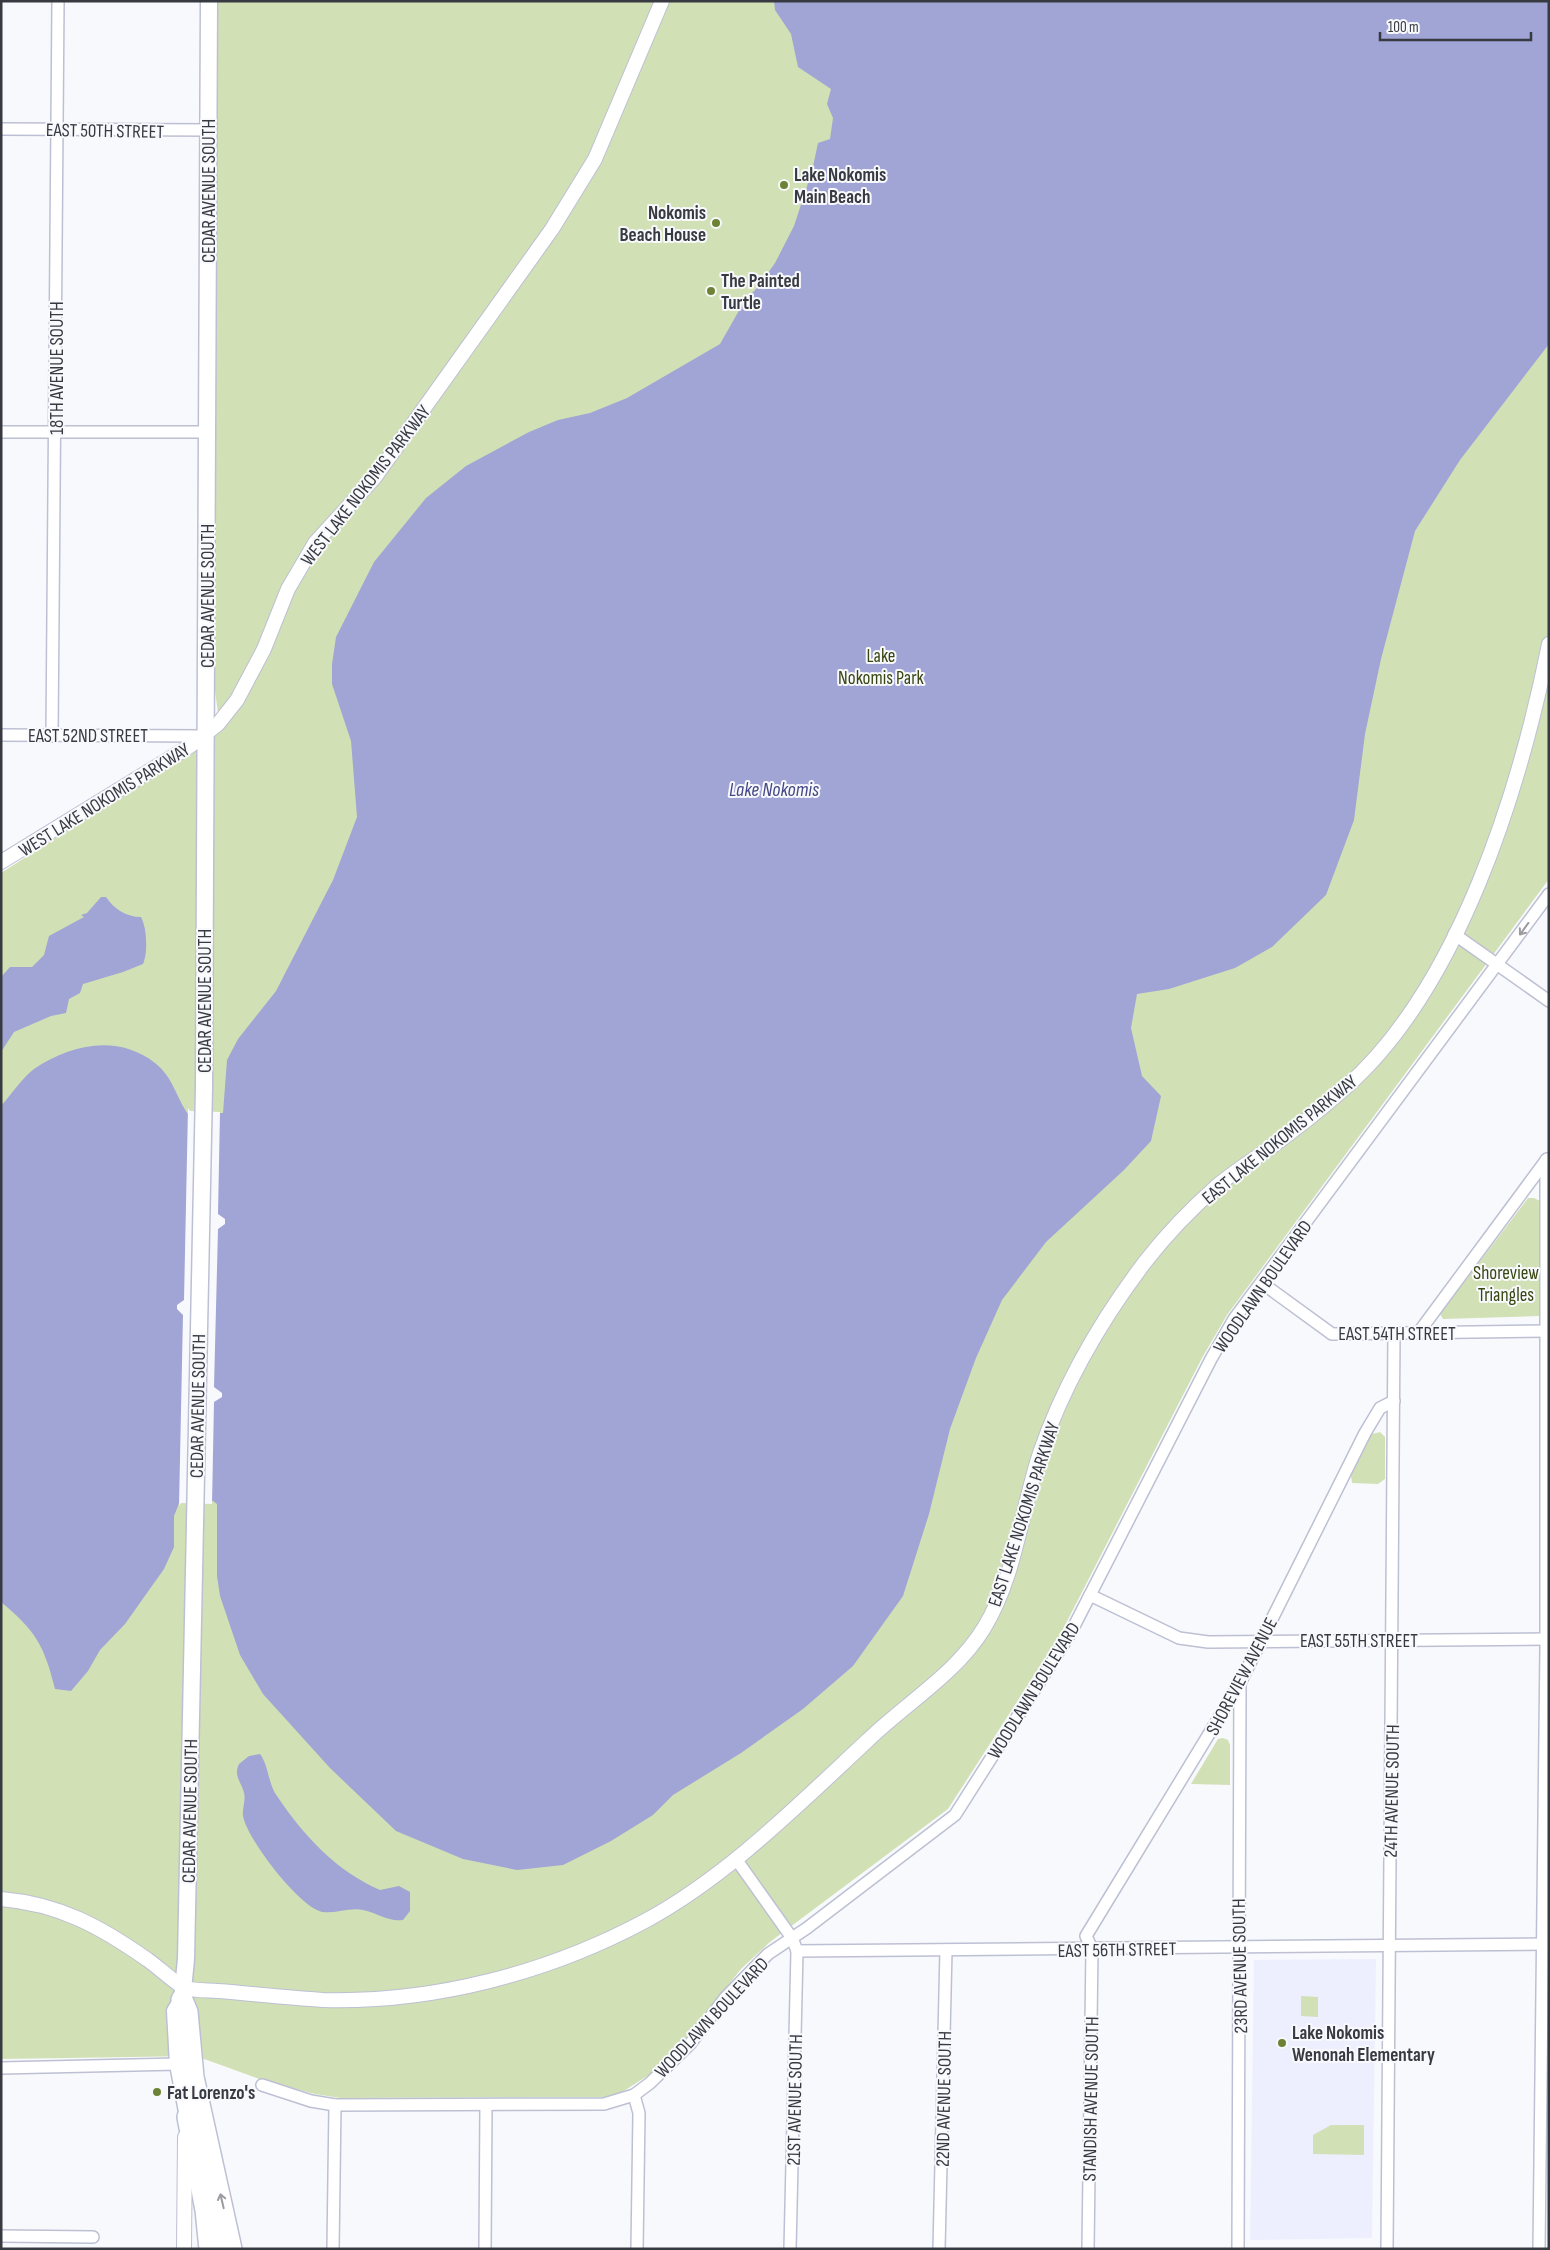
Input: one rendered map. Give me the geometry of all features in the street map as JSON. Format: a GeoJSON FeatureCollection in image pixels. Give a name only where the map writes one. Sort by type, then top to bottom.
{"type":"FeatureCollection","features":[{"type":"Feature","properties":{"kind":"highway","name":"CEDAR AVENUE SOUTH"},"geometry":{"type":"LineString","coordinates":[[183,1994],[187,2012],[193,2077],[231,2249]]}},
{"type":"Feature","properties":{"kind":"highway","name":"CEDAR AVENUE SOUTH"},"geometry":{"type":"LineString","coordinates":[[188,2117],[206,2210],[210,2249]]}},
{"type":"Feature","properties":{"kind":"main road","name":"CEDAR AVENUE SOUTH"},"geometry":{"type":"LineString","coordinates":[[188,2117],[178,2064],[175,2011],[183,1994],[204,1087],[209,1]]}},
{"type":"Feature","properties":{"kind":"street","name":"18TH AVENUE SOUTH"},"geometry":{"type":"LineString","coordinates":[[52,736],[58,1]]}},
{"type":"Feature","properties":{"kind":"street","name":"WEST LAKE NOKOMIS PARKWAY"},"geometry":{"type":"LineString","coordinates":[[1,862],[206,736],[226,715],[246,685],[264,649],[288,589],[308,553],[375,477],[552,229],[595,159],[662,1]]}},
{"type":"Feature","properties":{"kind":"street","name":"EAST 50TH STREET"},"geometry":{"type":"LineString","coordinates":[[1,129],[209,130]]}},
{"type":"Feature","properties":{"kind":"street"},"geometry":{"type":"LineString","coordinates":[[1,432],[207,432]]}},
{"type":"Feature","properties":{"kind":"street","name":"EAST LAKE NOKOMIS PARKWAY"},"geometry":{"type":"LineString","coordinates":[[183,1994],[326,2000],[414,1994],[508,1977],[553,1962],[646,1921],[736,1858],[832,1776],[869,1739],[951,1668],[970,1648],[992,1614],[1002,1589],[1041,1452],[1063,1394],[1112,1310],[1149,1256],[1218,1185],[1291,1132],[1348,1086],[1390,1043],[1433,978],[1490,850],[1516,777],[1535,710],[1549,644]]}},
{"type":"Feature","properties":{"kind":"street","name":"EAST 52ND STREET"},"geometry":{"type":"LineString","coordinates":[[1,735],[206,736]]}},
{"type":"Feature","properties":{"kind":"street","name":"WOODLAWN BOULEVARD"},"geometry":{"type":"LineString","coordinates":[[262,2086],[311,2101],[335,2105],[604,2104],[634,2095],[650,2084],[690,2044],[725,1998],[746,1974],[768,1954],[955,1815],[1070,1634],[1211,1359],[1234,1319],[1499,964],[1549,894]]}},
{"type":"Feature","properties":{"kind":"street"},"geometry":{"type":"LineString","coordinates":[[1454,934],[1549,1001]]}},
{"type":"Feature","properties":{"kind":"street"},"geometry":{"type":"LineString","coordinates":[[1539,2249],[1546,1944],[1547,1158]]}},
{"type":"Feature","properties":{"kind":"street"},"geometry":{"type":"LineString","coordinates":[[1419,1332],[1547,1158]]}},
{"type":"Feature","properties":{"kind":"street","name":"EAST 54TH STREET"},"geometry":{"type":"LineString","coordinates":[[1262,1283],[1332,1334],[1548,1331]]}},
{"type":"Feature","properties":{"kind":"street","name":"24TH AVENUE SOUTH"},"geometry":{"type":"LineString","coordinates":[[1387,2249],[1394,1333]]}},
{"type":"Feature","properties":{"kind":"street","name":"SHOREVIEW AVENUE"},"geometry":{"type":"LineString","coordinates":[[1092,1949],[1086,1936],[1089,1930],[1240,1683],[1365,1433],[1380,1408],[1394,1401]]}},
{"type":"Feature","properties":{"kind":"street","name":"EAST 55TH STREET"},"geometry":{"type":"LineString","coordinates":[[1090,1595],[1180,1638],[1208,1642],[1261,1640],[1547,1639]]}},
{"type":"Feature","properties":{"kind":"street","name":"23RD AVENUE SOUTH"},"geometry":{"type":"LineString","coordinates":[[1238,2249],[1240,1683]]}},
{"type":"Feature","properties":{"kind":"street"},"geometry":{"type":"LineString","coordinates":[[736,1858],[792,1938],[797,1951]]}},
{"type":"Feature","properties":{"kind":"street"},"geometry":{"type":"LineString","coordinates":[[1,1899],[47,1905],[77,1916],[119,1940],[183,1994]]}},
{"type":"Feature","properties":{"kind":"street","name":"EAST 56TH STREET"},"geometry":{"type":"LineString","coordinates":[[797,1951],[1546,1944]]}},
{"type":"Feature","properties":{"kind":"street","name":"STANDISH AVENUE SOUTH"},"geometry":{"type":"LineString","coordinates":[[1088,2249],[1092,1949]]}},
{"type":"Feature","properties":{"kind":"street","name":"22ND AVENUE SOUTH"},"geometry":{"type":"LineString","coordinates":[[940,2249],[946,1950]]}},
{"type":"Feature","properties":{"kind":"street","name":"21ST AVENUE SOUTH"},"geometry":{"type":"LineString","coordinates":[[790,2249],[797,1951]]}},
{"type":"Feature","properties":{"kind":"street"},"geometry":{"type":"LineString","coordinates":[[1,2068],[178,2064]]}},
{"type":"Feature","properties":{"kind":"street"},"geometry":{"type":"LineString","coordinates":[[634,2095],[639,2113],[637,2249]]}},
{"type":"Feature","properties":{"kind":"street"},"geometry":{"type":"LineString","coordinates":[[334,2249],[335,2105]]}},
{"type":"Feature","properties":{"kind":"street"},"geometry":{"type":"LineString","coordinates":[[485,2249],[486,2105]]}},
{"type":"Feature","properties":{"kind":"street"},"geometry":{"type":"LineString","coordinates":[[184,2249],[184,2139],[188,2117]]}},
{"type":"Feature","properties":{"kind":"street"},"geometry":{"type":"LineString","coordinates":[[1,2236],[60,2243],[93,2236]]}},
{"type":"Feature","properties":{"kind":"shaded area"},"geometry":{"type":"Polygon","coordinates":[[[1376,1959],[1372,2238],[1250,2240],[1254,1960],[1376,1959]]]}},
{"type":"Feature","properties":{"kind":"green space","name":"Lake Nokomis"},"geometry":{"type":"Polygon","coordinates":[[[217,1],[1549,1],[1549,879],[1227,1315],[1202,1358],[1060,1635],[948,1809],[770,1942],[741,1969],[684,2040],[649,2075],[619,2094],[604,2097],[340,2098],[315,2094],[262,2080],[196,2056],[1,2059],[1,873],[185,755],[220,729],[213,675],[217,1]]]}},
{"type":"Feature","properties":{"kind":"green space","name":"Shoreview Triangles"},"geometry":{"type":"Polygon","coordinates":[[[1528,1198],[1540,1201],[1539,1316],[1443,1319],[1440,1314],[1528,1198]]]}},
{"type":"Feature","properties":{"kind":"green space"},"geometry":{"type":"Polygon","coordinates":[[[1380,1432],[1385,1437],[1385,1479],[1378,1484],[1352,1483],[1351,1475],[1372,1434],[1380,1432]]]}},
{"type":"Feature","properties":{"kind":"green space"},"geometry":{"type":"Polygon","coordinates":[[[1218,1739],[1228,1740],[1230,1745],[1230,1785],[1191,1784],[1218,1739]]]}},
{"type":"Feature","properties":{"kind":"green space"},"geometry":{"type":"Polygon","coordinates":[[[1301,1996],[1318,1997],[1318,2017],[1301,2016],[1301,1996]]]}},
{"type":"Feature","properties":{"kind":"green space"},"geometry":{"type":"Polygon","coordinates":[[[1331,2125],[1364,2125],[1364,2155],[1313,2154],[1313,2135],[1331,2125]]]}},
{"type":"Feature","properties":{"kind":"water","name":"Lake Nokomis"},"geometry":{"type":"Polygon","coordinates":[[[774,1],[1549,1],[1549,344],[1460,460],[1415,531],[1381,659],[1365,734],[1354,820],[1326,895],[1272,947],[1235,968],[1169,989],[1137,994],[1131,1028],[1142,1076],[1161,1096],[1151,1141],[1124,1170],[1046,1242],[1002,1300],[976,1358],[950,1429],[929,1514],[903,1596],[853,1666],[803,1709],[741,1753],[673,1795],[653,1815],[611,1841],[563,1865],[517,1870],[463,1859],[396,1831],[330,1768],[263,1694],[240,1655],[220,1596],[217,1576],[217,1504],[213,1501],[180,1501],[174,1516],[174,1547],[164,1569],[125,1624],[100,1650],[88,1671],[71,1691],[55,1689],[47,1661],[37,1640],[23,1622],[1,1602],[1,1106],[34,1069],[48,1060],[79,1048],[110,1046],[126,1048],[141,1054],[155,1063],[166,1074],[188,1114],[223,1113],[227,1060],[238,1039],[276,991],[333,880],[357,817],[351,741],[332,684],[332,664],[336,637],[374,562],[426,498],[466,466],[529,432],[558,420],[590,413],[627,398],[720,344],[745,300],[758,287],[775,263],[794,226],[812,171],[818,143],[830,139],[833,118],[827,104],[831,89],[798,67],[791,34],[775,10],[774,1]]]}},
{"type":"Feature","properties":{"kind":"water"},"geometry":{"type":"Polygon","coordinates":[[[101,897],[106,897],[117,909],[125,914],[141,917],[145,927],[146,940],[146,954],[143,964],[83,984],[80,993],[69,999],[66,1013],[51,1016],[14,1032],[1,1052],[1,977],[10,967],[32,967],[44,955],[49,936],[84,917],[81,915],[87,913],[101,897]]]}},
{"type":"Feature","properties":{"kind":"water"},"geometry":{"type":"Polygon","coordinates":[[[260,1754],[277,1796],[309,1838],[335,1862],[349,1873],[380,1890],[399,1886],[410,1892],[410,1911],[403,1920],[388,1919],[358,1909],[322,1912],[301,1898],[275,1871],[247,1827],[243,1816],[243,1789],[237,1776],[239,1764],[249,1756],[260,1754]]]}},
{"type":"Feature","properties":{"kind":"pier"},"geometry":{"type":"Polygon","coordinates":[[[188,1108],[190,1111],[220,1112],[218,1214],[225,1219],[225,1224],[218,1229],[214,1387],[222,1393],[222,1397],[214,1402],[212,1504],[181,1503],[179,1506],[183,1315],[177,1309],[177,1305],[184,1300],[188,1108]]]}},
{"type":"Feature","properties":{"kind":"place","name":"Lake Nokomis Main Beach"},"geometry":{"type":"Point","coordinates":[784,185]}},
{"type":"Feature","properties":{"kind":"place","name":"Nokomis Beach House"},"geometry":{"type":"Point","coordinates":[716,223]}},
{"type":"Feature","properties":{"kind":"place","name":"The Painted Turtle"},"geometry":{"type":"Point","coordinates":[711,291]}},
{"type":"Feature","properties":{"kind":"place","name":"Lake Nokomis Wenonah Elementary"},"geometry":{"type":"Point","coordinates":[1282,2043]}},
{"type":"Feature","properties":{"kind":"place","name":"Fat Lorenzo's"},"geometry":{"type":"Point","coordinates":[157,2092]}},
{"type":"Feature","properties":{"kind":"park label","name":"Lake Nokomis Park"},"geometry":{"type":"Point","coordinates":[881,666]}}]}
